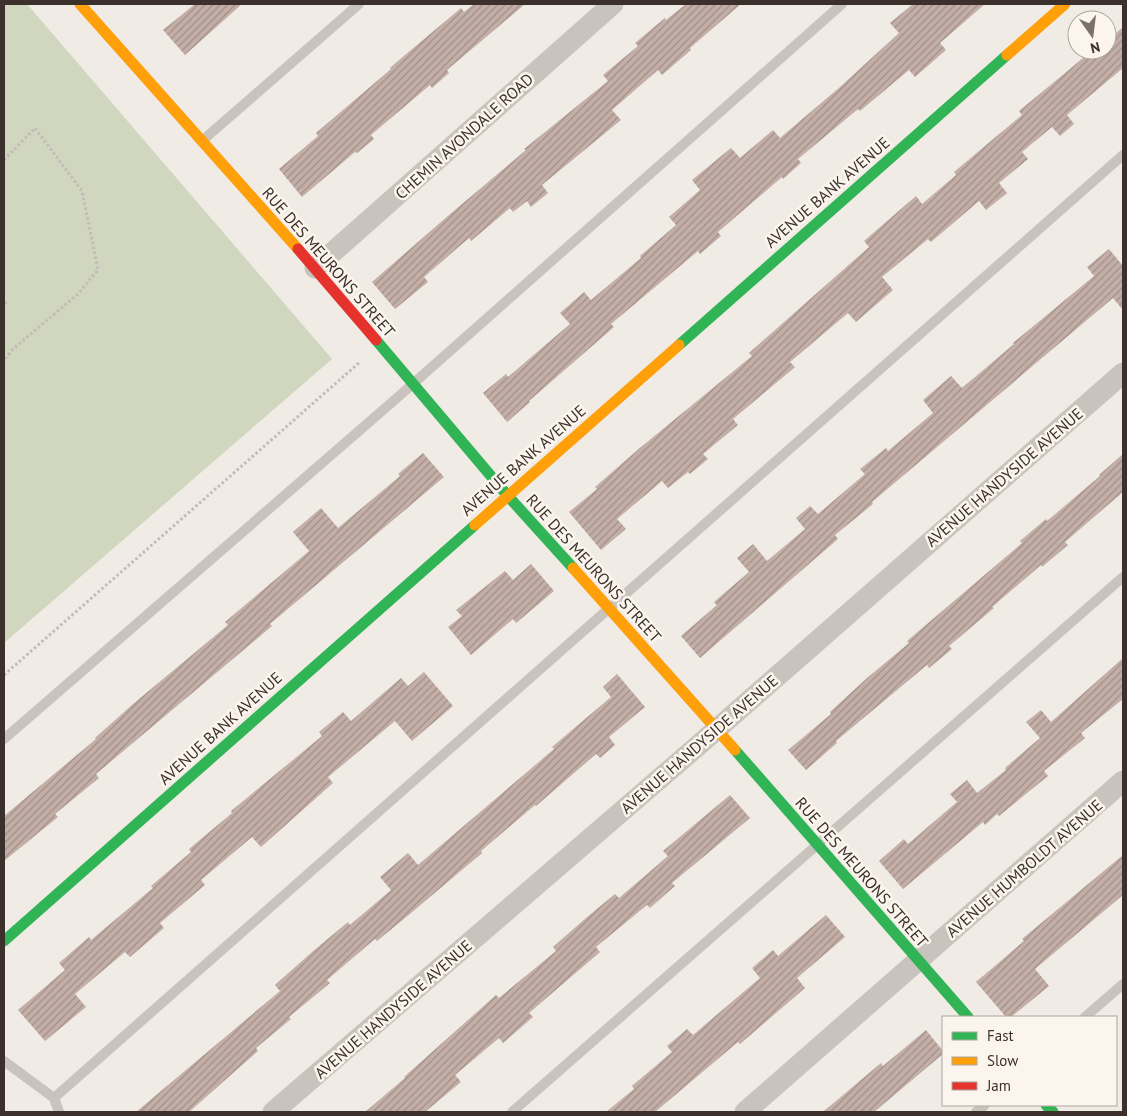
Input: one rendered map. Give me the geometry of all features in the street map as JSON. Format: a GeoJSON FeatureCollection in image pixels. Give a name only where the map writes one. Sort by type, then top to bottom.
{"type":"FeatureCollection","features":[{"type":"Feature","properties":{"kind":"street","name":"CHEMIN AVONDALE ROAD"},"geometry":{"type":"LineString","coordinates":[[315,268],[613,4]]}},
{"type":"Feature","properties":{"kind":"street","name":"AVENUE BANK AVENUE"},"geometry":{"type":"LineString","coordinates":[[4,941],[1065,4]]}},
{"type":"Feature","properties":{"kind":"street","name":"RUE DES MEURONS STREET"},"geometry":{"type":"LineString","coordinates":[[87,6],[202,141],[315,268],[507,495],[716,729],[967,1016]]}},
{"type":"Feature","properties":{"kind":"street","name":"AVENUE HANDYSIDE AVENUE"},"geometry":{"type":"LineString","coordinates":[[273,1112],[716,729],[1123,373]]}},
{"type":"Feature","properties":{"kind":"street","name":"AVENUE HUMBOLDT AVENUE"},"geometry":{"type":"LineString","coordinates":[[744,1112],[1123,782]]}},
{"type":"Feature","properties":{"kind":"lane"},"geometry":{"type":"LineString","coordinates":[[202,141],[358,4]]}},
{"type":"Feature","properties":{"kind":"lane"},"geometry":{"type":"LineString","coordinates":[[4,739],[413,384],[842,4]]}},
{"type":"Feature","properties":{"kind":"lane"},"geometry":{"type":"LineString","coordinates":[[54,1098],[1123,155]]}},
{"type":"Feature","properties":{"kind":"lane"},"geometry":{"type":"LineString","coordinates":[[512,1112],[1123,577]]}},
{"type":"Feature","properties":{"kind":"lane"},"geometry":{"type":"LineString","coordinates":[[1086,1016],[1123,984]]}},
{"type":"Feature","properties":{"kind":"lane"},"geometry":{"type":"LineString","coordinates":[[4,1061],[54,1098],[59,1112]]}},
{"type":"Feature","properties":{"kind":"path"},"geometry":{"type":"LineString","coordinates":[[4,160],[35,128],[82,191],[98,270],[78,294],[13,349],[4,360]]}},
{"type":"Feature","properties":{"kind":"path"},"geometry":{"type":"LineString","coordinates":[[4,676],[379,345]]}},
{"type":"Feature","properties":{"kind":"green space"},"geometry":{"type":"Polygon","coordinates":[[[4,4],[27,4],[332,359],[4,643],[4,4]]]}},
{"type":"Feature","properties":{"kind":"green space"},"geometry":{"type":"Polygon","coordinates":[[[4,282],[13,298],[4,306],[4,282]]]}},
{"type":"Feature","properties":{"kind":"building"},"geometry":{"type":"Polygon","coordinates":[[[195,4],[242,4],[185,55],[163,30],[195,4]]]}},
{"type":"Feature","properties":{"kind":"building"},"geometry":{"type":"Polygon","coordinates":[[[474,4],[525,4],[447,70],[449,73],[432,88],[430,85],[371,135],[374,139],[357,153],[355,152],[302,197],[279,169],[318,136],[316,133],[405,55],[461,8],[464,12],[474,4]]]}},
{"type":"Feature","properties":{"kind":"building"},"geometry":{"type":"Polygon","coordinates":[[[686,4],[741,4],[662,75],[658,70],[612,110],[621,120],[542,185],[548,193],[531,207],[527,201],[513,212],[510,208],[471,241],[469,238],[424,277],[428,282],[395,309],[372,282],[526,150],[524,149],[608,81],[603,75],[638,46],[635,43],[665,18],[666,20],[686,4]]]}},
{"type":"Feature","properties":{"kind":"building"},"geometry":{"type":"Polygon","coordinates":[[[913,4],[985,4],[940,43],[946,50],[915,77],[909,70],[798,159],[801,163],[718,232],[721,236],[700,254],[698,251],[611,324],[614,327],[507,422],[483,393],[506,374],[508,377],[570,324],[560,313],[584,292],[591,300],[641,258],[640,256],[676,225],[669,217],[700,190],[692,180],[731,148],[740,158],[773,130],[780,138],[840,87],[899,33],[890,23],[913,4]]]}},
{"type":"Feature","properties":{"kind":"building"},"geometry":{"type":"Polygon","coordinates":[[[1123,27],[1123,68],[1067,115],[1074,124],[1060,136],[1052,127],[1022,152],[1028,159],[999,183],[1007,193],[986,210],[979,201],[931,242],[928,239],[882,277],[893,290],[856,322],[848,313],[790,362],[795,367],[733,419],[738,425],[703,454],[708,459],[690,474],[688,472],[668,488],[662,481],[617,519],[626,529],[601,550],[569,512],[597,489],[595,487],[641,447],[752,356],[749,353],[869,247],[864,241],[916,196],[922,204],[956,175],[954,172],[1022,115],[1019,111],[1081,60],[1117,60],[1117,32],[1123,27]]]}},
{"type":"Feature","properties":{"kind":"building"},"geometry":{"type":"Polygon","coordinates":[[[1109,249],[1123,266],[1123,310],[1113,298],[872,502],[873,504],[835,535],[838,539],[700,658],[681,636],[717,605],[714,602],[749,572],[737,558],[753,544],[767,561],[805,529],[796,518],[810,506],[818,514],[865,474],[860,469],[886,448],[888,451],[933,413],[923,400],[951,376],[962,388],[1094,276],[1087,267],[1109,249]]]}},
{"type":"Feature","properties":{"kind":"building"},"geometry":{"type":"Polygon","coordinates":[[[423,453],[444,477],[270,624],[272,626],[96,774],[99,778],[55,814],[58,817],[4,861],[4,816],[96,739],[133,704],[228,625],[225,622],[309,551],[293,532],[321,508],[338,528],[400,476],[398,474],[423,453]]]}},
{"type":"Feature","properties":{"kind":"building"},"geometry":{"type":"Polygon","coordinates":[[[1123,454],[1123,492],[1065,542],[1068,545],[1042,567],[1041,565],[949,646],[952,649],[929,668],[927,665],[836,741],[837,743],[806,770],[788,750],[831,714],[830,712],[867,678],[909,643],[907,641],[1022,543],[1020,541],[1046,519],[1047,521],[1123,454]]]}},
{"type":"Feature","properties":{"kind":"building"},"geometry":{"type":"Polygon","coordinates":[[[531,564],[554,591],[516,623],[513,619],[471,655],[448,627],[462,616],[456,610],[505,571],[513,580],[531,564]]]}},
{"type":"Feature","properties":{"kind":"building"},"geometry":{"type":"Polygon","coordinates":[[[1123,658],[1123,699],[1081,733],[1085,738],[1044,771],[1048,776],[999,816],[997,814],[985,825],[983,822],[903,889],[879,861],[904,839],[908,844],[957,802],[950,794],[967,780],[977,793],[1006,770],[1005,768],[1040,738],[1026,722],[1041,710],[1051,722],[1123,658]]]}},
{"type":"Feature","properties":{"kind":"building"},"geometry":{"type":"Polygon","coordinates":[[[424,672],[453,706],[412,741],[395,721],[328,777],[333,783],[261,847],[252,837],[201,880],[205,885],[160,923],[164,928],[130,957],[125,952],[75,994],[86,1007],[45,1041],[18,1010],[65,970],[59,963],[89,937],[91,940],[153,888],[151,886],[191,852],[189,849],[232,813],[231,811],[322,736],[319,732],[343,712],[351,721],[401,678],[408,686],[424,672]]]}},
{"type":"Feature","properties":{"kind":"building"},"geometry":{"type":"Polygon","coordinates":[[[617,674],[645,707],[609,737],[615,745],[600,758],[596,754],[411,913],[377,941],[375,939],[327,980],[330,983],[289,1017],[291,1019],[256,1048],[258,1051],[189,1112],[136,1112],[280,991],[275,985],[312,952],[348,922],[350,925],[391,890],[380,877],[408,853],[418,865],[554,749],[552,747],[611,697],[603,687],[617,674]]]}},
{"type":"Feature","properties":{"kind":"building"},"geometry":{"type":"Polygon","coordinates":[[[730,795],[750,818],[672,883],[675,886],[650,908],[647,905],[596,947],[600,952],[529,1013],[533,1017],[503,1043],[499,1038],[455,1075],[461,1082],[425,1112],[365,1112],[496,995],[499,998],[556,951],[553,947],[586,918],[615,894],[619,898],[668,856],[663,851],[730,795]]]}},
{"type":"Feature","properties":{"kind":"building"},"geometry":{"type":"Polygon","coordinates":[[[1123,855],[1123,895],[1035,969],[1049,986],[1012,1016],[1005,1016],[976,982],[1024,941],[1022,939],[1123,855]]]}},
{"type":"Feature","properties":{"kind":"building"},"geometry":{"type":"Polygon","coordinates":[[[826,915],[845,937],[797,978],[805,988],[740,1044],[738,1042],[655,1112],[606,1112],[634,1089],[632,1086],[672,1052],[667,1046],[687,1029],[693,1035],[760,978],[752,968],[773,950],[778,956],[826,915]]]}},
{"type":"Feature","properties":{"kind":"building"},"geometry":{"type":"Polygon","coordinates":[[[926,1030],[942,1050],[942,1055],[874,1112],[823,1112],[881,1063],[883,1066],[926,1030]]]}},
{"type":"Feature","properties":{"kind":"traffic: fast"},"geometry":{"type":"LineString","coordinates":[[679,345],[1007,55]]}},
{"type":"Feature","properties":{"kind":"traffic: fast"},"geometry":{"type":"LineString","coordinates":[[376,340],[507,495],[573,568]]}},
{"type":"Feature","properties":{"kind":"traffic: fast"},"geometry":{"type":"LineString","coordinates":[[4,941],[475,525]]}},
{"type":"Feature","properties":{"kind":"traffic: fast"},"geometry":{"type":"LineString","coordinates":[[735,750],[967,1016]]}},
{"type":"Feature","properties":{"kind":"traffic: fast"},"geometry":{"type":"LineString","coordinates":[[1047,1106],[1053,1112]]}},
{"type":"Feature","properties":{"kind":"traffic: slow"},"geometry":{"type":"LineString","coordinates":[[80,4],[298,249]]}},
{"type":"Feature","properties":{"kind":"traffic: slow"},"geometry":{"type":"LineString","coordinates":[[1007,55],[1065,4]]}},
{"type":"Feature","properties":{"kind":"traffic: slow"},"geometry":{"type":"LineString","coordinates":[[475,525],[679,345]]}},
{"type":"Feature","properties":{"kind":"traffic: slow"},"geometry":{"type":"LineString","coordinates":[[573,568],[735,750]]}},
{"type":"Feature","properties":{"kind":"traffic: jam"},"geometry":{"type":"LineString","coordinates":[[298,249],[376,340]]}}]}
